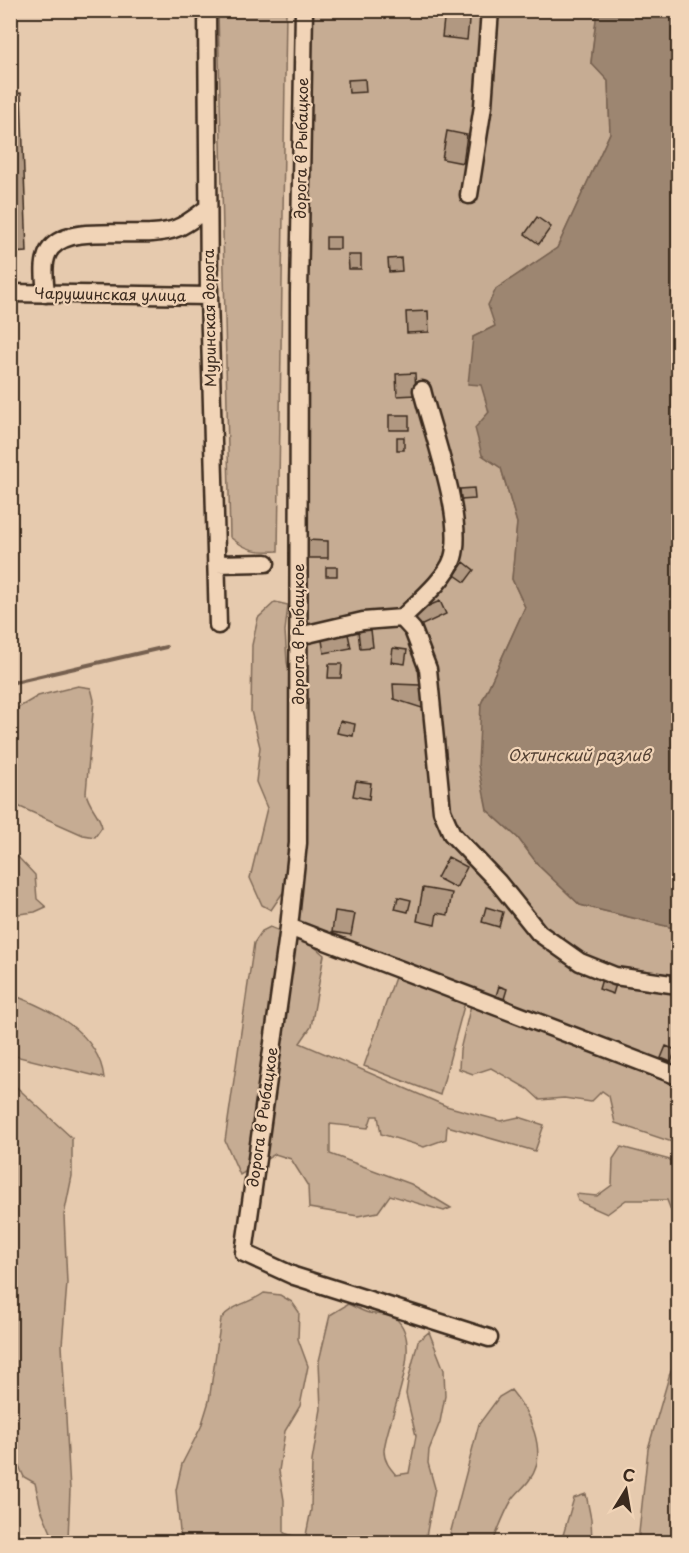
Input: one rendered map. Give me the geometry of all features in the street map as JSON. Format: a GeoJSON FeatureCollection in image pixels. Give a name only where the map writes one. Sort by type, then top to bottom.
{"type":"FeatureCollection","features":[{"type":"Feature","properties":{"kind":"street","name":"Муринская дорога"},"geometry":{"type":"LineString","coordinates":[[207,10],[209,296],[218,625]]}},
{"type":"Feature","properties":{"kind":"street","name":"дорога в Рыбацкое"},"geometry":{"type":"LineString","coordinates":[[304,10],[299,294],[298,843],[290,927],[244,1253],[294,1276],[489,1338]]}},
{"type":"Feature","properties":{"kind":"street"},"geometry":{"type":"LineString","coordinates":[[469,195],[483,106],[490,10]]}},
{"type":"Feature","properties":{"kind":"street"},"geometry":{"type":"LineString","coordinates":[[46,294],[45,263],[51,248],[71,236],[150,233],[177,229],[208,208]]}},
{"type":"Feature","properties":{"kind":"street","name":"Чарушинская улица"},"geometry":{"type":"LineString","coordinates":[[10,293],[209,296]]}},
{"type":"Feature","properties":{"kind":"street"},"geometry":{"type":"LineString","coordinates":[[299,636],[363,621],[402,618],[447,570],[453,557],[455,538],[449,479],[436,445],[422,390]]}},
{"type":"Feature","properties":{"kind":"street"},"geometry":{"type":"LineString","coordinates":[[216,564],[266,563]]}},
{"type":"Feature","properties":{"kind":"street"},"geometry":{"type":"LineString","coordinates":[[402,618],[413,630],[428,669],[442,811],[452,834],[498,882],[539,933],[580,962],[615,976],[652,983],[678,984]]}},
{"type":"Feature","properties":{"kind":"street"},"geometry":{"type":"LineString","coordinates":[[290,927],[678,1076]]}},
{"type":"Feature","properties":{"kind":"shaded area"},"geometry":{"type":"Polygon","coordinates":[[[218,11],[286,11],[278,551],[252,550],[230,537],[218,11]]]}},
{"type":"Feature","properties":{"kind":"shaded area"},"geometry":{"type":"Polygon","coordinates":[[[302,11],[597,11],[591,62],[608,81],[610,133],[557,248],[496,289],[495,326],[473,337],[489,412],[482,455],[501,468],[517,523],[512,579],[525,607],[481,704],[487,810],[518,838],[539,866],[580,905],[678,929],[678,1080],[468,991],[440,1095],[364,1066],[399,966],[294,922],[302,11]]]}},
{"type":"Feature","properties":{"kind":"shaded area"},"geometry":{"type":"Polygon","coordinates":[[[275,602],[288,605],[285,631],[287,662],[293,691],[293,842],[286,888],[271,910],[262,905],[250,878],[267,808],[256,782],[260,747],[251,711],[252,645],[258,618],[275,602]]]}},
{"type":"Feature","properties":{"kind":"shaded area"},"geometry":{"type":"Polygon","coordinates":[[[78,686],[91,688],[94,700],[86,793],[102,827],[95,837],[83,835],[11,803],[11,712],[38,696],[78,686]]]}},
{"type":"Feature","properties":{"kind":"shaded area"},"geometry":{"type":"Polygon","coordinates":[[[10,856],[17,856],[35,875],[37,899],[46,907],[35,912],[11,915],[10,856]]]}},
{"type":"Feature","properties":{"kind":"shaded area"},"geometry":{"type":"Polygon","coordinates":[[[270,927],[310,943],[324,955],[311,1027],[300,1043],[446,1106],[501,1121],[519,1117],[544,1125],[535,1151],[447,1126],[446,1139],[424,1147],[381,1134],[378,1116],[372,1116],[368,1128],[330,1124],[330,1154],[411,1184],[451,1208],[444,1211],[390,1195],[378,1212],[358,1216],[309,1208],[308,1186],[291,1159],[275,1154],[240,1175],[225,1141],[254,943],[262,931],[270,927]]]}},
{"type":"Feature","properties":{"kind":"shaded area"},"geometry":{"type":"Polygon","coordinates":[[[10,994],[55,1015],[82,1035],[93,1047],[104,1078],[11,1055],[10,994]]]}},
{"type":"Feature","properties":{"kind":"shaded area"},"geometry":{"type":"Polygon","coordinates":[[[471,1005],[678,1086],[678,1144],[615,1123],[609,1096],[602,1091],[591,1102],[564,1098],[540,1100],[528,1089],[491,1068],[473,1074],[459,1069],[460,1050],[471,1005]]]}},
{"type":"Feature","properties":{"kind":"shaded area"},"geometry":{"type":"Polygon","coordinates":[[[10,1081],[72,1138],[72,1176],[64,1215],[67,1283],[62,1345],[70,1490],[68,1539],[55,1542],[41,1509],[35,1483],[24,1477],[11,1448],[10,1081]]]}},
{"type":"Feature","properties":{"kind":"shaded area"},"geometry":{"type":"Polygon","coordinates":[[[621,1147],[678,1162],[678,1219],[674,1218],[667,1200],[626,1200],[607,1214],[578,1201],[576,1194],[597,1196],[612,1185],[613,1159],[621,1147]]]}},
{"type":"Feature","properties":{"kind":"shaded area"},"geometry":{"type":"Polygon","coordinates":[[[264,1293],[280,1295],[292,1302],[299,1312],[298,1339],[308,1366],[300,1406],[285,1431],[279,1471],[284,1500],[284,1533],[305,1540],[311,1510],[312,1461],[321,1409],[319,1361],[330,1315],[348,1304],[369,1313],[392,1316],[404,1330],[407,1345],[406,1363],[384,1451],[386,1461],[396,1475],[409,1473],[416,1436],[406,1394],[418,1341],[429,1332],[444,1370],[445,1396],[440,1422],[429,1450],[428,1463],[435,1488],[425,1542],[181,1542],[176,1490],[182,1464],[201,1427],[209,1401],[221,1319],[230,1310],[264,1293]]]}},
{"type":"Feature","properties":{"kind":"shaded area"},"geometry":{"type":"Polygon","coordinates":[[[678,1355],[678,1542],[638,1542],[648,1449],[670,1373],[678,1355]]]}},
{"type":"Feature","properties":{"kind":"shaded area"},"geometry":{"type":"Polygon","coordinates":[[[511,1390],[524,1409],[534,1433],[538,1457],[535,1469],[528,1482],[509,1505],[493,1542],[448,1542],[479,1424],[499,1397],[511,1390]]]}},
{"type":"Feature","properties":{"kind":"shaded area"},"geometry":{"type":"Polygon","coordinates":[[[586,1494],[591,1519],[592,1542],[561,1542],[574,1498],[586,1494]]]}},
{"type":"Feature","properties":{"kind":"water","name":"Охтинский разлив"},"geometry":{"type":"Polygon","coordinates":[[[597,11],[678,11],[678,929],[580,905],[539,866],[518,838],[487,810],[478,765],[481,704],[525,607],[512,579],[517,523],[501,468],[482,455],[475,428],[489,412],[481,385],[468,384],[473,337],[495,326],[488,305],[496,289],[557,248],[610,133],[608,81],[591,63],[597,11]]]}},
{"type":"Feature","properties":{"kind":"building"},"geometry":{"type":"Polygon","coordinates":[[[445,10],[470,11],[467,40],[442,37],[445,10]]]}},
{"type":"Feature","properties":{"kind":"building"},"geometry":{"type":"Polygon","coordinates":[[[365,79],[366,92],[349,93],[348,80],[365,79]]]}},
{"type":"Feature","properties":{"kind":"building"},"geometry":{"type":"Polygon","coordinates":[[[21,93],[27,252],[10,253],[10,94],[21,93]]]}},
{"type":"Feature","properties":{"kind":"building"},"geometry":{"type":"Polygon","coordinates":[[[447,131],[467,135],[463,163],[442,159],[447,131]]]}},
{"type":"Feature","properties":{"kind":"building"},"geometry":{"type":"Polygon","coordinates":[[[537,217],[551,227],[539,244],[525,234],[537,217]]]}},
{"type":"Feature","properties":{"kind":"building"},"geometry":{"type":"Polygon","coordinates":[[[326,237],[340,237],[340,249],[326,249],[326,237]]]}},
{"type":"Feature","properties":{"kind":"building"},"geometry":{"type":"Polygon","coordinates":[[[348,255],[361,255],[361,269],[349,269],[348,255]]]}},
{"type":"Feature","properties":{"kind":"building"},"geometry":{"type":"Polygon","coordinates":[[[401,258],[402,271],[389,272],[388,259],[401,258]]]}},
{"type":"Feature","properties":{"kind":"building"},"geometry":{"type":"Polygon","coordinates":[[[428,311],[429,332],[407,333],[406,312],[428,311]]]}},
{"type":"Feature","properties":{"kind":"building"},"geometry":{"type":"Polygon","coordinates":[[[415,373],[416,395],[397,396],[396,374],[415,373]]]}},
{"type":"Feature","properties":{"kind":"building"},"geometry":{"type":"Polygon","coordinates":[[[389,415],[409,415],[409,430],[389,430],[389,415]]]}},
{"type":"Feature","properties":{"kind":"building"},"geometry":{"type":"Polygon","coordinates":[[[397,437],[404,437],[404,450],[397,450],[397,437]]]}},
{"type":"Feature","properties":{"kind":"building"},"geometry":{"type":"Polygon","coordinates":[[[474,488],[475,499],[461,500],[460,489],[474,488]]]}},
{"type":"Feature","properties":{"kind":"building"},"geometry":{"type":"Polygon","coordinates":[[[306,540],[328,541],[328,558],[306,558],[306,540]]]}},
{"type":"Feature","properties":{"kind":"building"},"geometry":{"type":"Polygon","coordinates":[[[464,562],[474,570],[465,582],[455,575],[464,562]]]}},
{"type":"Feature","properties":{"kind":"building"},"geometry":{"type":"Polygon","coordinates":[[[326,567],[337,567],[337,576],[326,576],[326,567]]]}},
{"type":"Feature","properties":{"kind":"building"},"geometry":{"type":"Polygon","coordinates":[[[440,601],[446,614],[418,627],[412,613],[440,601]]]}},
{"type":"Feature","properties":{"kind":"building"},"geometry":{"type":"Polygon","coordinates":[[[371,630],[373,647],[360,648],[358,631],[371,630]]]}},
{"type":"Feature","properties":{"kind":"building"},"geometry":{"type":"Polygon","coordinates":[[[348,634],[351,648],[324,653],[322,640],[348,634]]]}},
{"type":"Feature","properties":{"kind":"building"},"geometry":{"type":"Polygon","coordinates":[[[393,648],[407,650],[405,664],[391,662],[393,648]]]}},
{"type":"Feature","properties":{"kind":"building"},"geometry":{"type":"Polygon","coordinates":[[[329,664],[342,664],[341,678],[328,678],[329,664]]]}},
{"type":"Feature","properties":{"kind":"building"},"geometry":{"type":"Polygon","coordinates":[[[393,684],[420,685],[425,709],[394,699],[393,684]]]}},
{"type":"Feature","properties":{"kind":"building"},"geometry":{"type":"Polygon","coordinates":[[[340,721],[355,724],[353,736],[337,733],[340,721]]]}},
{"type":"Feature","properties":{"kind":"building"},"geometry":{"type":"Polygon","coordinates":[[[356,781],[371,783],[369,799],[353,796],[356,781]]]}},
{"type":"Feature","properties":{"kind":"building"},"geometry":{"type":"Polygon","coordinates":[[[448,857],[467,867],[456,888],[437,878],[448,857]]]}},
{"type":"Feature","properties":{"kind":"building"},"geometry":{"type":"Polygon","coordinates":[[[423,888],[452,893],[448,915],[437,913],[435,925],[417,921],[423,888]]]}},
{"type":"Feature","properties":{"kind":"building"},"geometry":{"type":"Polygon","coordinates":[[[398,897],[411,900],[408,912],[395,909],[398,897]]]}},
{"type":"Feature","properties":{"kind":"building"},"geometry":{"type":"Polygon","coordinates":[[[486,907],[503,912],[499,927],[482,922],[486,907]]]}},
{"type":"Feature","properties":{"kind":"building"},"geometry":{"type":"Polygon","coordinates":[[[335,911],[355,914],[351,935],[332,932],[335,911]]]}},
{"type":"Feature","properties":{"kind":"building"},"geometry":{"type":"Polygon","coordinates":[[[602,979],[616,984],[613,994],[599,989],[602,979]]]}},
{"type":"Feature","properties":{"kind":"building"},"geometry":{"type":"Polygon","coordinates":[[[499,986],[507,989],[504,999],[496,996],[499,986]]]}},
{"type":"Feature","properties":{"kind":"building"},"geometry":{"type":"Polygon","coordinates":[[[666,1046],[676,1050],[671,1062],[661,1058],[666,1046]]]}},
{"type":"Feature","properties":{"kind":"waterway"},"geometry":{"type":"LineString","coordinates":[[10,683],[166,647]]}}]}
